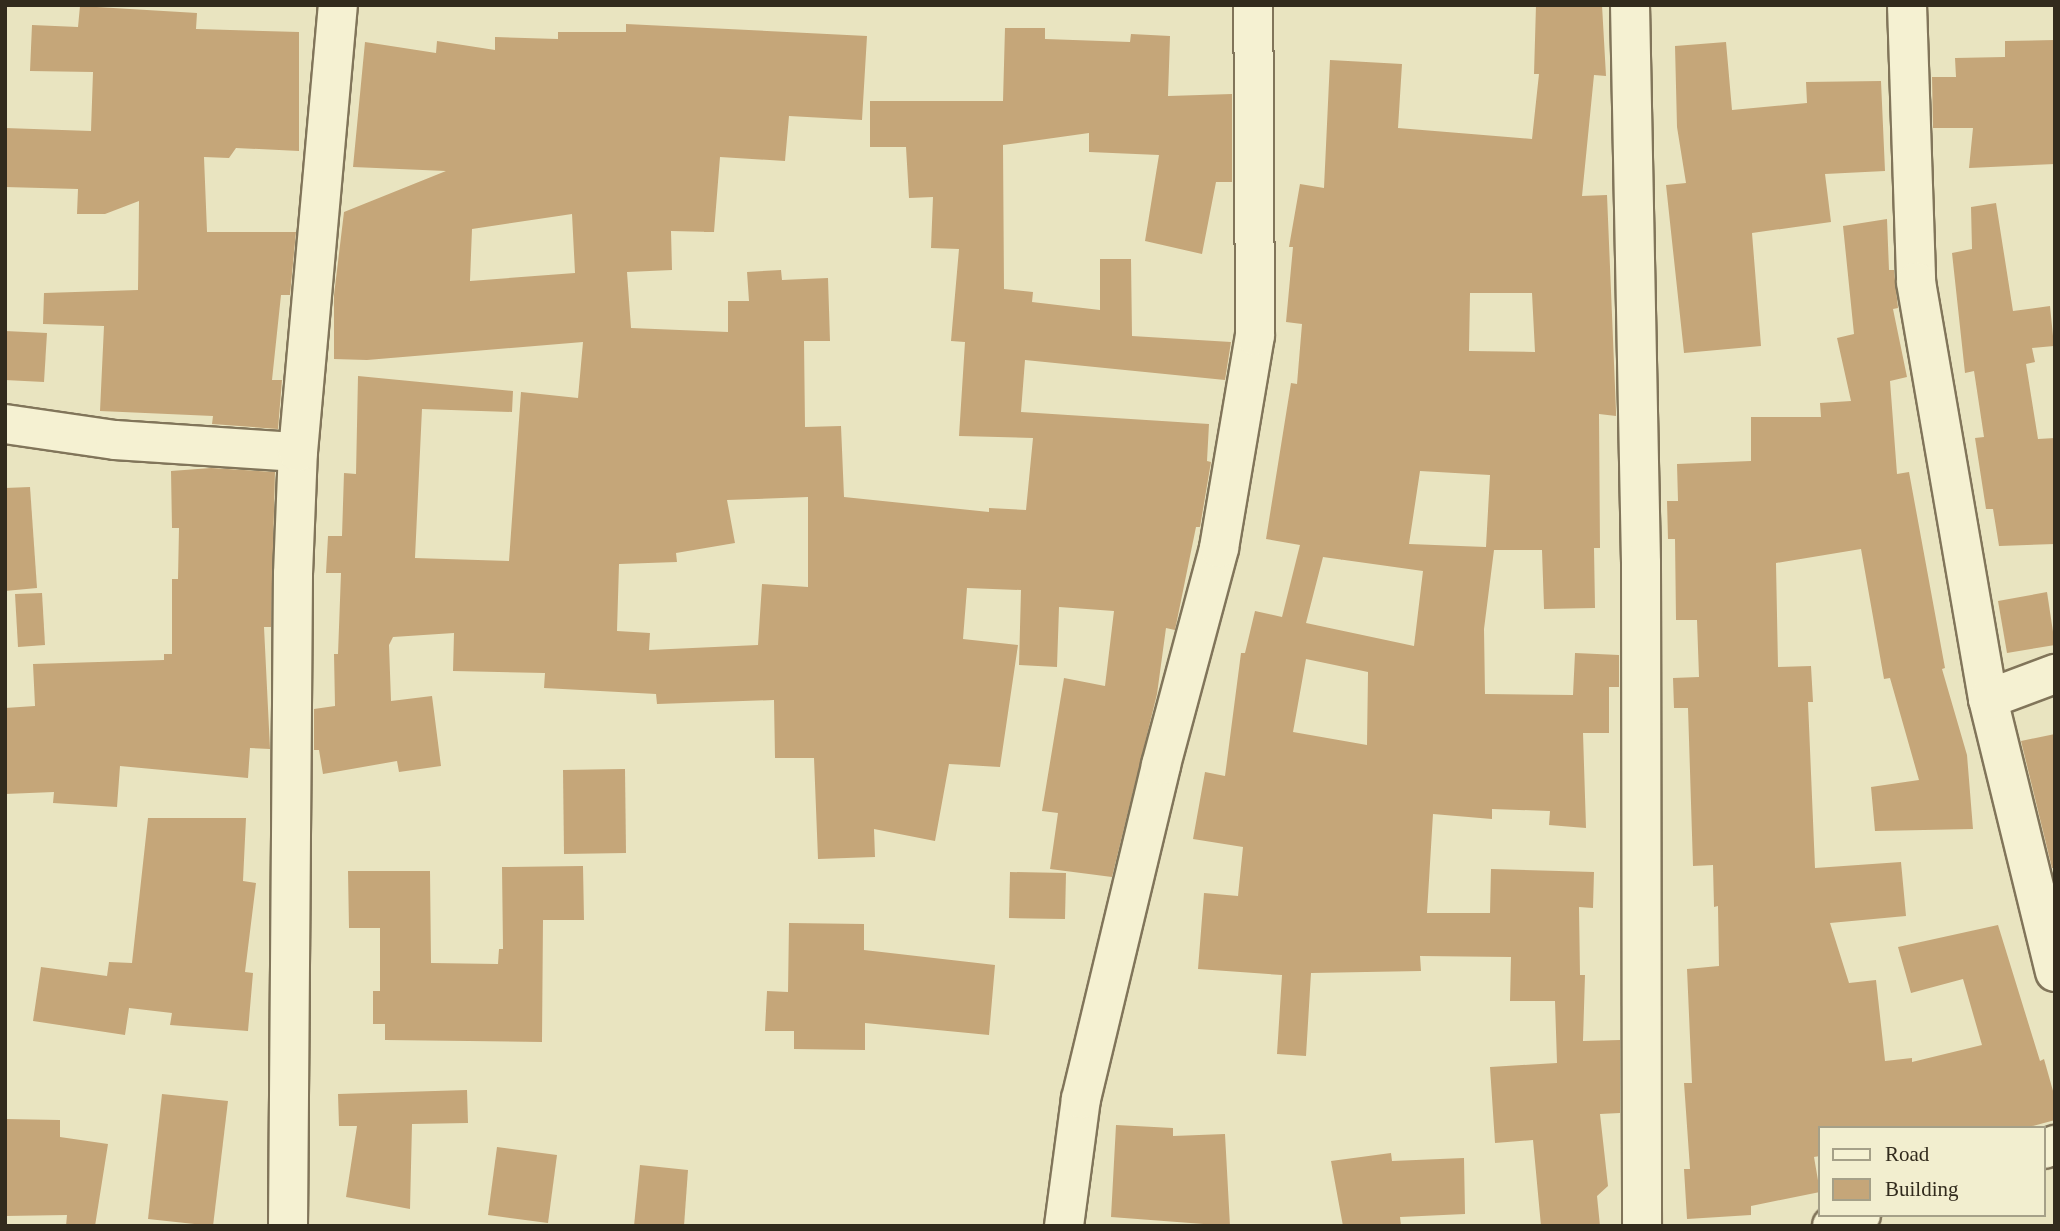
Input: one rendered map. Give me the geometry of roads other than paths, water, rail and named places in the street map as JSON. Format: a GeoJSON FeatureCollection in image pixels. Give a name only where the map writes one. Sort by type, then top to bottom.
{"type":"FeatureCollection","features":[{"type":"Feature","properties":{"kind":"street"},"geometry":{"type":"LineString","coordinates":[[288,1226],[293,574],[298,452],[338,5]]}},
{"type":"Feature","properties":{"kind":"street"},"geometry":{"type":"LineString","coordinates":[[1064,1226],[1081,1099],[1161,765],[1219,548],[1255,335],[1253,5]]}},
{"type":"Feature","properties":{"kind":"street"},"geometry":{"type":"LineString","coordinates":[[1630,5],[1641,563],[1642,1226]]}},
{"type":"Feature","properties":{"kind":"street"},"geometry":{"type":"LineString","coordinates":[[1907,5],[1916,282],[1987,699],[2055,972]]}},
{"type":"Feature","properties":{"kind":"street"},"geometry":{"type":"LineString","coordinates":[[5,424],[115,440],[298,452]]}},
{"type":"Feature","properties":{"kind":"street"},"geometry":{"type":"LineString","coordinates":[[1987,699],[2055,674]]}},
{"type":"Feature","properties":{"kind":"street"},"geometry":{"type":"LineString","coordinates":[[1832,1226],[1856,1217]]}}]}
